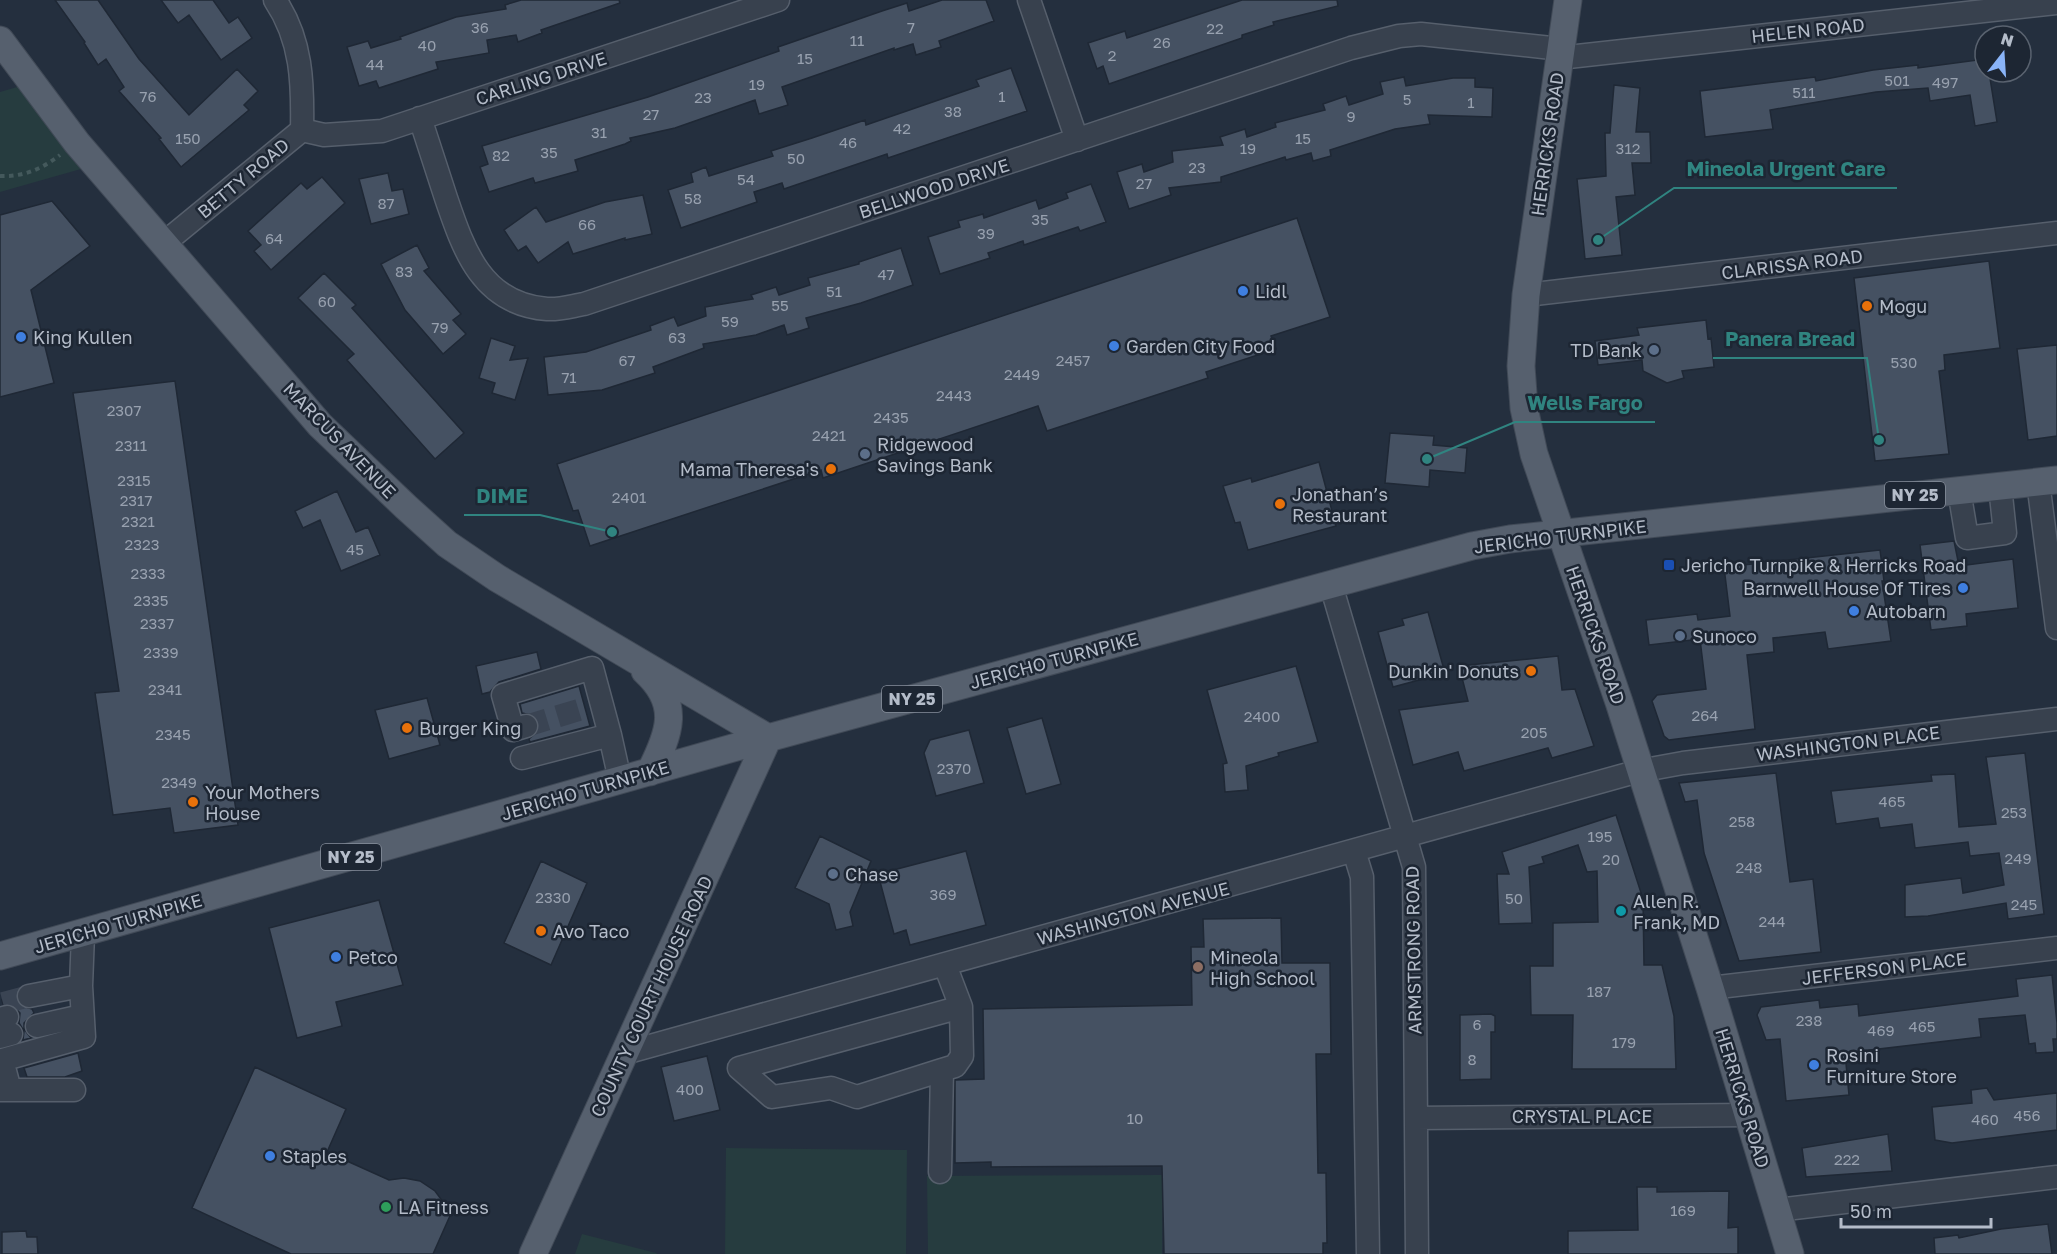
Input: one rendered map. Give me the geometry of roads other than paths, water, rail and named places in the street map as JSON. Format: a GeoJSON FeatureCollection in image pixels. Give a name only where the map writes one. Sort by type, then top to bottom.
{"type":"FeatureCollection","features":[{"type":"Feature","properties":{"kind":"main road","name":"HERRICKS ROAD"},"geometry":{"type":"LineString","coordinates":[[1568,0],[1526,295],[1521,366],[1524,408],[1534,454],[1616,692],[1639,771],[1710,988],[1790,1254]]}},
{"type":"Feature","properties":{"kind":"main road","name":"MARCUS AVENUE"},"geometry":{"type":"LineString","coordinates":[[0,40],[76,143],[320,425],[430,529],[497,578],[768,738]]}},
{"type":"Feature","properties":{"kind":"main road","name":"JERICHO TURNPIKE"},"geometry":{"type":"LineString","coordinates":[[0,956],[768,738],[1472,546],[1561,534],[2047,481]]}},
{"type":"Feature","properties":{"kind":"main road"},"geometry":{"type":"LineString","coordinates":[[606,641],[646,672],[665,694],[669,723],[650,772]]}},
{"type":"Feature","properties":{"kind":"main road","name":"COUNTY COURT HOUSE ROAD"},"geometry":{"type":"LineString","coordinates":[[533,1254],[768,738]]}},
{"type":"Feature","properties":{"kind":"street","name":"BETTY ROAD"},"geometry":{"type":"LineString","coordinates":[[164,244],[302,130],[301,69],[297,47],[289,25],[275,0]]}},
{"type":"Feature","properties":{"kind":"street","name":"CARLING DRIVE"},"geometry":{"type":"LineString","coordinates":[[302,130],[324,135],[382,131],[778,0]]}},
{"type":"Feature","properties":{"kind":"street"},"geometry":{"type":"LineString","coordinates":[[1029,0],[1077,140]]}},
{"type":"Feature","properties":{"kind":"street","name":"HELEN ROAD"},"geometry":{"type":"LineString","coordinates":[[1560,53],[2057,3]]}},
{"type":"Feature","properties":{"kind":"street","name":"BELLWOOD DRIVE"},"geometry":{"type":"LineString","coordinates":[[420,118],[459,237],[484,280],[512,301],[548,309],[584,304],[1351,48],[1399,36],[1450,35],[1560,53]]}},
{"type":"Feature","properties":{"kind":"street","name":"CLARISSA ROAD"},"geometry":{"type":"LineString","coordinates":[[1526,295],[2057,233]]}},
{"type":"Feature","properties":{"kind":"street"},"geometry":{"type":"LineString","coordinates":[[2047,481],[2057,628]]}},
{"type":"Feature","properties":{"kind":"street"},"geometry":{"type":"LineString","coordinates":[[1959,490],[1967,538],[2005,533],[2000,486]]}},
{"type":"Feature","properties":{"kind":"street","name":"ARMSTRONG ROAD"},"geometry":{"type":"LineString","coordinates":[[1331,585],[1414,867],[1418,1254]]}},
{"type":"Feature","properties":{"kind":"street"},"geometry":{"type":"LineString","coordinates":[[526,726],[513,730],[504,695],[592,668],[593,705],[610,735],[620,780]]}},
{"type":"Feature","properties":{"kind":"street","name":"WASHINGTON PLACE"},"geometry":{"type":"LineString","coordinates":[[1639,771],[1694,761],[2057,719]]}},
{"type":"Feature","properties":{"kind":"street"},"geometry":{"type":"LineString","coordinates":[[522,758],[610,735]]}},
{"type":"Feature","properties":{"kind":"street","name":"WASHINGTON AVENUE"},"geometry":{"type":"LineString","coordinates":[[625,1053],[1639,771]]}},
{"type":"Feature","properties":{"kind":"street"},"geometry":{"type":"LineString","coordinates":[[1354,851],[1362,877],[1368,1254]]}},
{"type":"Feature","properties":{"kind":"street"},"geometry":{"type":"LineString","coordinates":[[74,1090],[5,1090],[1,1057],[84,1038],[81,1000],[83,934]]}},
{"type":"Feature","properties":{"kind":"street","name":"JEFFERSON PLACE"},"geometry":{"type":"LineString","coordinates":[[1710,988],[2057,948]]}},
{"type":"Feature","properties":{"kind":"street"},"geometry":{"type":"LineString","coordinates":[[945,965],[961,1007],[962,1056],[955,1066],[857,1097],[831,1088],[772,1097],[739,1068],[961,1007]]}},
{"type":"Feature","properties":{"kind":"street"},"geometry":{"type":"LineString","coordinates":[[81,1000],[33,1011],[81,1000]]}},
{"type":"Feature","properties":{"kind":"street"},"geometry":{"type":"LineString","coordinates":[[940,1172],[942,1070]]}},
{"type":"Feature","properties":{"kind":"street","name":"CRYSTAL PLACE"},"geometry":{"type":"LineString","coordinates":[[1416,1118],[1749,1115]]}},
{"type":"Feature","properties":{"kind":"street"},"geometry":{"type":"LineString","coordinates":[[1777,1210],[2057,1177]]}},
{"type":"Feature","properties":{"kind":"tunnel"},"geometry":{"type":"LineString","coordinates":[[526,726],[585,708]]}},
{"type":"Feature","properties":{"kind":"tunnel"},"geometry":{"type":"LineString","coordinates":[[3,1003],[29,996]]}},
{"type":"Feature","properties":{"kind":"place","name":"Mineola Urgent Care"},"geometry":{"type":"Point","coordinates":[1598,240]}},
{"type":"Feature","properties":{"kind":"place","name":"Lidl"},"geometry":{"type":"Point","coordinates":[1243,291]}},
{"type":"Feature","properties":{"kind":"place","name":"Mogu"},"geometry":{"type":"Point","coordinates":[1867,306]}},
{"type":"Feature","properties":{"kind":"place","name":"King Kullen"},"geometry":{"type":"Point","coordinates":[21,337]}},
{"type":"Feature","properties":{"kind":"place","name":"Garden City Food"},"geometry":{"type":"Point","coordinates":[1114,346]}},
{"type":"Feature","properties":{"kind":"place","name":"TD Bank"},"geometry":{"type":"Point","coordinates":[1654,350]}},
{"type":"Feature","properties":{"kind":"place","name":"Panera Bread"},"geometry":{"type":"Point","coordinates":[1879,440]}},
{"type":"Feature","properties":{"kind":"place","name":"Ridgewood Savings Bank"},"geometry":{"type":"Point","coordinates":[865,454]}},
{"type":"Feature","properties":{"kind":"place","name":"Wells Fargo"},"geometry":{"type":"Point","coordinates":[1427,459]}},
{"type":"Feature","properties":{"kind":"place","name":"Mama Theresa's"},"geometry":{"type":"Point","coordinates":[831,469]}},
{"type":"Feature","properties":{"kind":"place","name":"Jonathan’s Restaurant"},"geometry":{"type":"Point","coordinates":[1280,504]}},
{"type":"Feature","properties":{"kind":"place","name":"DIME"},"geometry":{"type":"Point","coordinates":[612,532]}},
{"type":"Feature","properties":{"kind":"place","name":"Jericho Turnpike & Herricks Road"},"geometry":{"type":"Point","coordinates":[1669,565]}},
{"type":"Feature","properties":{"kind":"place","name":"Barnwell House Of Tires"},"geometry":{"type":"Point","coordinates":[1963,588]}},
{"type":"Feature","properties":{"kind":"place","name":"Autobarn"},"geometry":{"type":"Point","coordinates":[1854,611]}},
{"type":"Feature","properties":{"kind":"place","name":"Sunoco"},"geometry":{"type":"Point","coordinates":[1680,636]}},
{"type":"Feature","properties":{"kind":"place","name":"Dunkin' Donuts"},"geometry":{"type":"Point","coordinates":[1531,671]}},
{"type":"Feature","properties":{"kind":"place","name":"Burger King"},"geometry":{"type":"Point","coordinates":[407,728]}},
{"type":"Feature","properties":{"kind":"place","name":"Your Mothers House"},"geometry":{"type":"Point","coordinates":[193,802]}},
{"type":"Feature","properties":{"kind":"place","name":"Chase"},"geometry":{"type":"Point","coordinates":[833,874]}},
{"type":"Feature","properties":{"kind":"place","name":"Allen R. Frank, MD"},"geometry":{"type":"Point","coordinates":[1621,911]}},
{"type":"Feature","properties":{"kind":"place","name":"Avo Taco"},"geometry":{"type":"Point","coordinates":[541,931]}},
{"type":"Feature","properties":{"kind":"place","name":"Petco"},"geometry":{"type":"Point","coordinates":[336,957]}},
{"type":"Feature","properties":{"kind":"place","name":"Mineola High School"},"geometry":{"type":"Point","coordinates":[1198,967]}},
{"type":"Feature","properties":{"kind":"place","name":"Rosini Furniture Store"},"geometry":{"type":"Point","coordinates":[1814,1065]}},
{"type":"Feature","properties":{"kind":"place","name":"Staples"},"geometry":{"type":"Point","coordinates":[270,1156]}},
{"type":"Feature","properties":{"kind":"place","name":"LA Fitness"},"geometry":{"type":"Point","coordinates":[386,1207]}}]}
